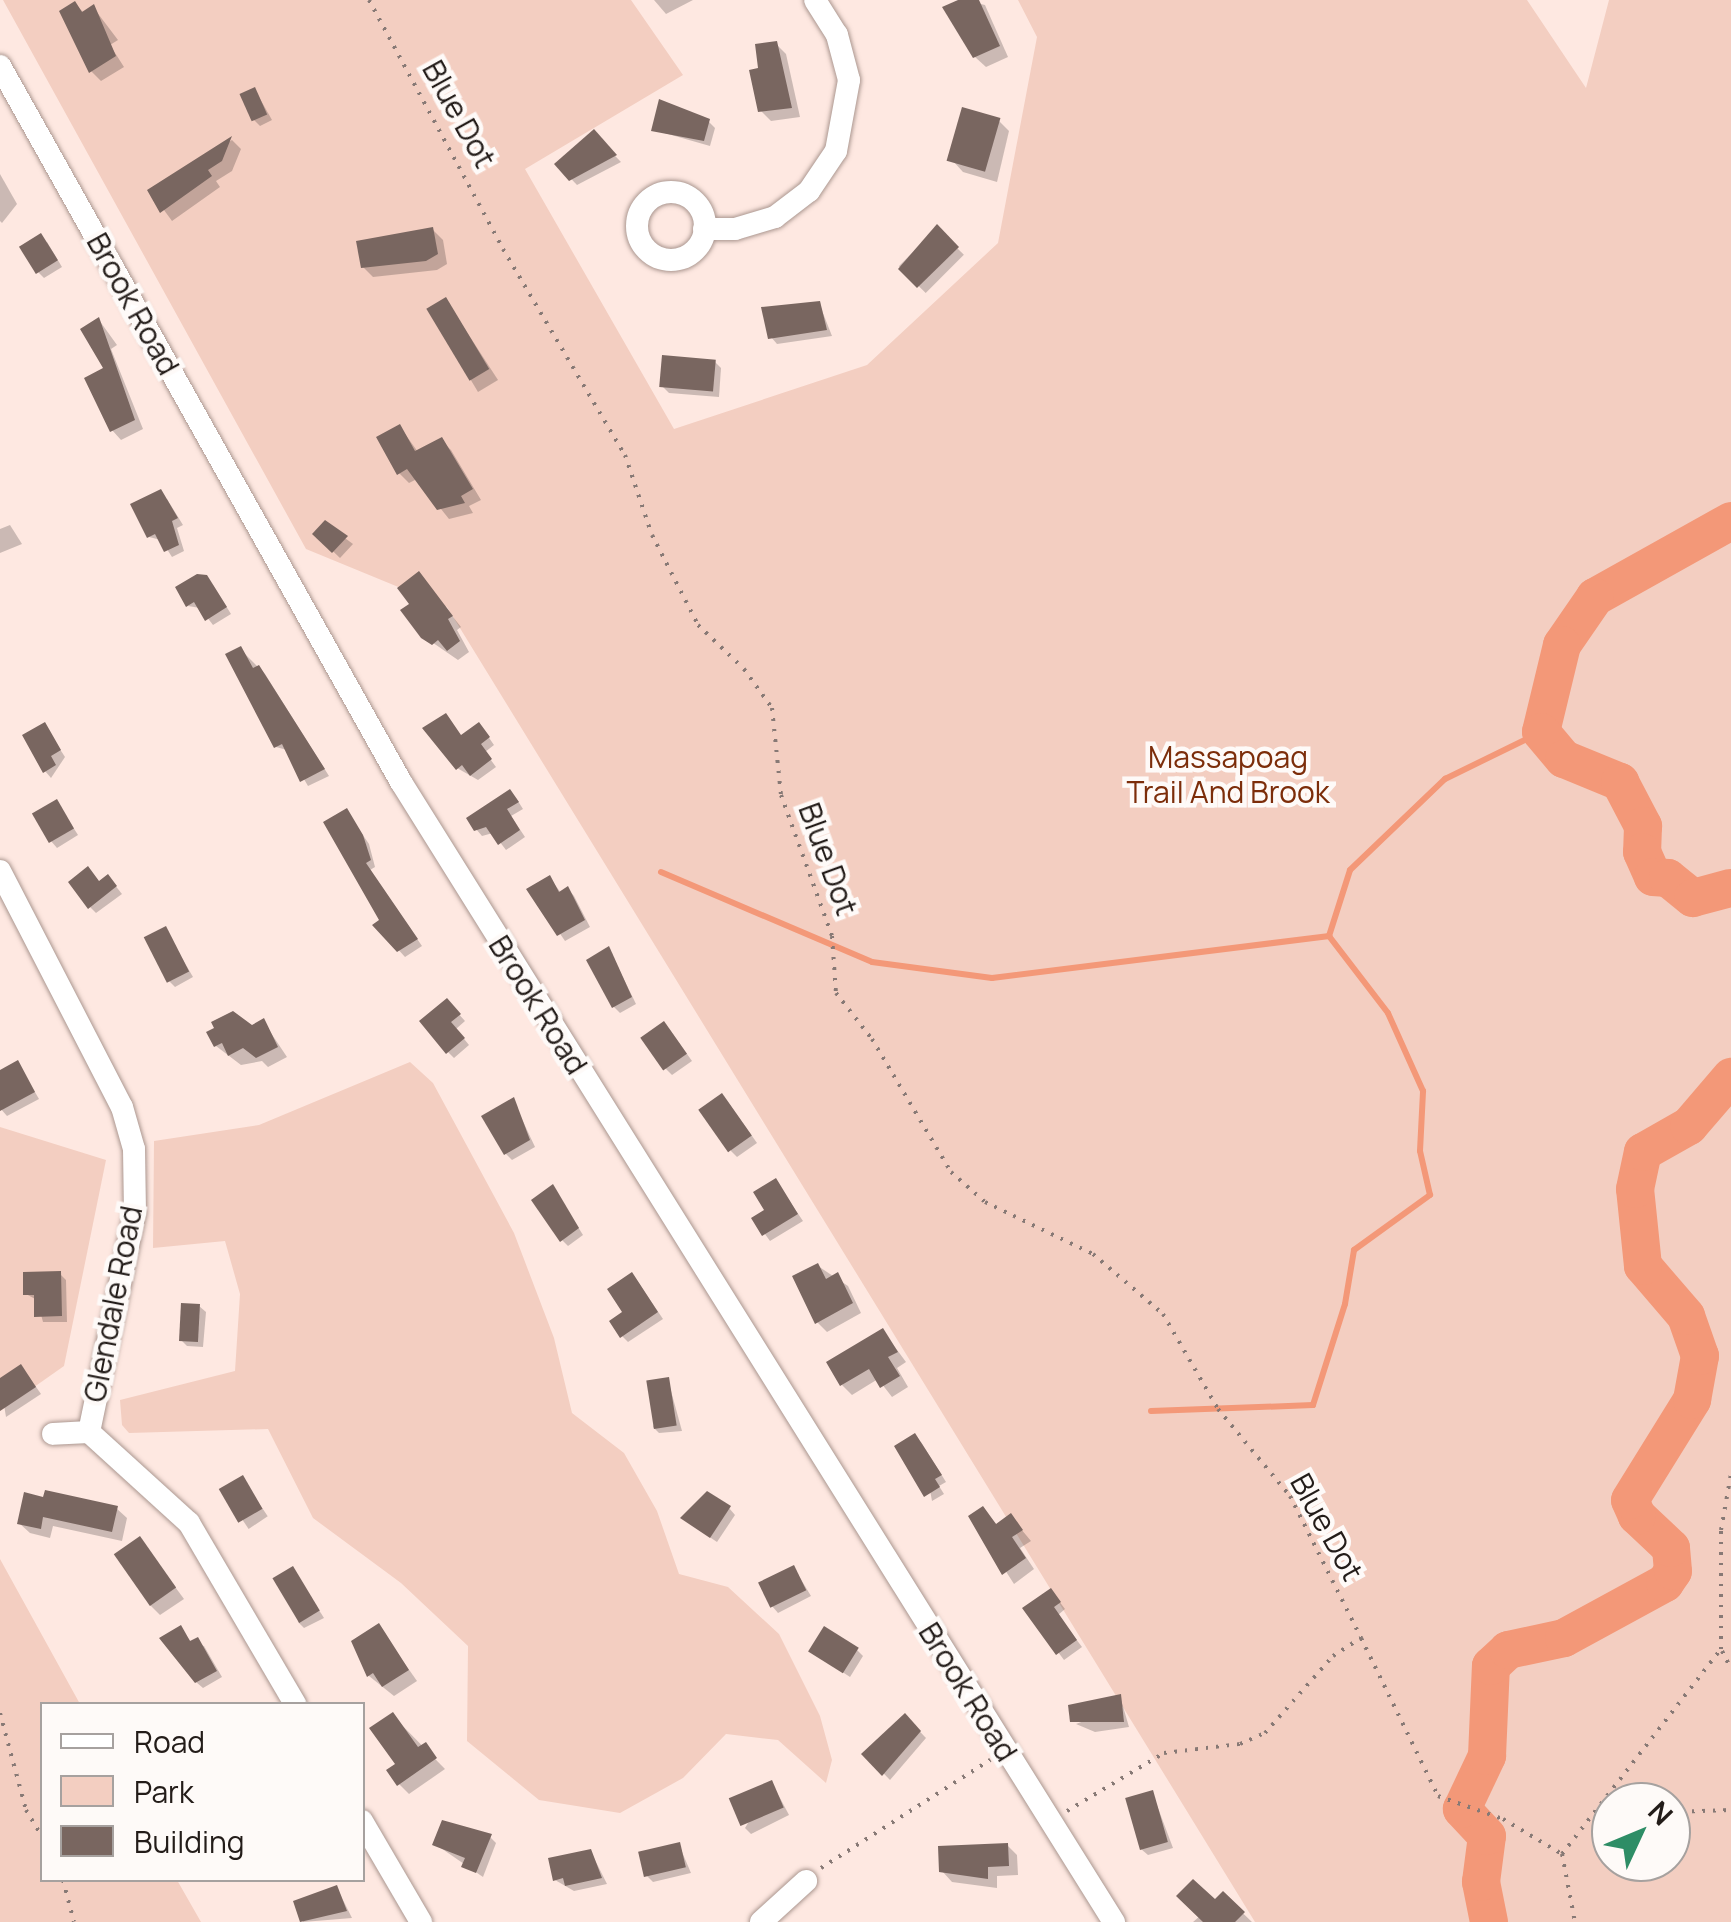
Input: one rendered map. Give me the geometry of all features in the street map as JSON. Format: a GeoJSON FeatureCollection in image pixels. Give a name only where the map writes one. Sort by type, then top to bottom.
{"type":"FeatureCollection","features":[{"type":"Feature","properties":{"kind":"street"},"geometry":{"type":"LineString","coordinates":[[704,229],[735,229],[775,217],[810,191],[836,151],[849,80],[837,35],[815,0]]}},
{"type":"Feature","properties":{"kind":"street","name":"Brook Road"},"geometry":{"type":"LineString","coordinates":[[0,66],[401,782],[1114,1922]]}},
{"type":"Feature","properties":{"kind":"street","name":"Glendale Road"},"geometry":{"type":"LineString","coordinates":[[0,871],[122,1106],[134,1149],[134,1212],[89,1432],[53,1434]]}},
{"type":"Feature","properties":{"kind":"street"},"geometry":{"type":"LineString","coordinates":[[89,1432],[189,1523],[293,1702]]}},
{"type":"Feature","properties":{"kind":"street"},"geometry":{"type":"LineString","coordinates":[[365,1826],[422,1922]]}},
{"type":"Feature","properties":{"kind":"street"},"geometry":{"type":"LineString","coordinates":[[761,1922],[806,1880]]}},
{"type":"Feature","properties":{"kind":"path","name":"Blue Dot"},"geometry":{"type":"LineString","coordinates":[[370,0],[503,249],[625,456],[652,535],[698,625],[744,668],[772,708],[781,796],[832,936],[836,992],[872,1039],[951,1172],[985,1202],[1093,1254],[1164,1314],[1218,1409],[1290,1496],[1438,1796],[1562,1854]]}},
{"type":"Feature","properties":{"kind":"path"},"geometry":{"type":"LineString","coordinates":[[1731,1474],[1720,1530],[1721,1649],[1731,1669]]}},
{"type":"Feature","properties":{"kind":"path"},"geometry":{"type":"LineString","coordinates":[[1050,1820],[1164,1753],[1240,1744],[1265,1732],[1333,1656],[1361,1638]]}},
{"type":"Feature","properties":{"kind":"path"},"geometry":{"type":"LineString","coordinates":[[1622,1782],[1721,1649]]}},
{"type":"Feature","properties":{"kind":"path"},"geometry":{"type":"LineString","coordinates":[[0,1713],[26,1810],[40,1834]]}},
{"type":"Feature","properties":{"kind":"path"},"geometry":{"type":"LineString","coordinates":[[806,1880],[1005,1750]]}},
{"type":"Feature","properties":{"kind":"path"},"geometry":{"type":"LineString","coordinates":[[1691,1811],[1731,1810]]}},
{"type":"Feature","properties":{"kind":"path"},"geometry":{"type":"LineString","coordinates":[[1574,1922],[1562,1854],[1591,1822]]}},
{"type":"Feature","properties":{"kind":"path"},"geometry":{"type":"LineString","coordinates":[[64,1882],[74,1922]]}},
{"type":"Feature","properties":{"kind":"green space","name":"Massapoag Trail And Brook"},"geometry":{"type":"Polygon","coordinates":[[[3,0],[631,0],[683,75],[525,169],[674,429],[867,365],[998,243],[1037,37],[1018,0],[1527,0],[1586,88],[1609,0],[1731,0],[1731,1922],[1255,1922],[447,607],[306,549],[3,0]]]}},
{"type":"Feature","properties":{"kind":"green space"},"geometry":{"type":"Polygon","coordinates":[[[410,1062],[433,1083],[514,1233],[554,1338],[572,1413],[624,1453],[657,1511],[679,1574],[728,1587],[779,1634],[820,1716],[832,1760],[826,1783],[778,1740],[726,1734],[683,1778],[620,1813],[539,1800],[467,1741],[468,1646],[401,1583],[313,1518],[268,1429],[129,1433],[122,1425],[120,1400],[235,1371],[240,1294],[225,1241],[153,1248],[154,1141],[259,1125],[410,1062]]]}},
{"type":"Feature","properties":{"kind":"green space"},"geometry":{"type":"Polygon","coordinates":[[[0,1127],[106,1160],[64,1366],[0,1411],[0,1127]]]}},
{"type":"Feature","properties":{"kind":"green space"},"geometry":{"type":"Polygon","coordinates":[[[0,1559],[79,1702],[40,1702],[40,1882],[178,1882],[201,1922],[0,1922],[0,1559]]]}},
{"type":"Feature","properties":{"kind":"building"},"geometry":{"type":"Polygon","coordinates":[[[958,0],[979,0],[1000,46],[973,58],[942,7],[958,0]]]}},
{"type":"Feature","properties":{"kind":"building"},"geometry":{"type":"Polygon","coordinates":[[[75,1],[82,12],[94,4],[116,56],[89,73],[59,11],[75,1]]]}},
{"type":"Feature","properties":{"kind":"building"},"geometry":{"type":"Polygon","coordinates":[[[777,41],[792,108],[758,112],[749,70],[758,68],[755,44],[777,41]]]}},
{"type":"Feature","properties":{"kind":"building"},"geometry":{"type":"Polygon","coordinates":[[[255,87],[267,114],[252,121],[239,94],[255,87]]]}},
{"type":"Feature","properties":{"kind":"building"},"geometry":{"type":"Polygon","coordinates":[[[659,99],[710,119],[704,141],[651,131],[659,99]]]}},
{"type":"Feature","properties":{"kind":"building"},"geometry":{"type":"Polygon","coordinates":[[[962,107],[1000,118],[985,172],[947,161],[962,107]]]}},
{"type":"Feature","properties":{"kind":"building"},"geometry":{"type":"Polygon","coordinates":[[[594,129],[617,155],[569,181],[554,164],[594,129]]]}},
{"type":"Feature","properties":{"kind":"building"},"geometry":{"type":"Polygon","coordinates":[[[232,136],[222,161],[208,170],[212,176],[160,213],[147,190],[232,136]]]}},
{"type":"Feature","properties":{"kind":"building"},"geometry":{"type":"Polygon","coordinates":[[[937,224],[959,247],[917,288],[898,269],[937,224]]]}},
{"type":"Feature","properties":{"kind":"building"},"geometry":{"type":"Polygon","coordinates":[[[433,227],[438,254],[426,261],[361,268],[356,241],[433,227]]]}},
{"type":"Feature","properties":{"kind":"building"},"geometry":{"type":"Polygon","coordinates":[[[41,233],[58,260],[36,274],[19,247],[41,233]]]}},
{"type":"Feature","properties":{"kind":"building"},"geometry":{"type":"Polygon","coordinates":[[[446,297],[489,369],[470,381],[426,309],[446,297]]]}},
{"type":"Feature","properties":{"kind":"building"},"geometry":{"type":"Polygon","coordinates":[[[820,301],[827,330],[768,339],[761,307],[820,301]]]}},
{"type":"Feature","properties":{"kind":"building"},"geometry":{"type":"Polygon","coordinates":[[[99,317],[135,420],[110,432],[84,378],[103,368],[80,329],[99,317]]]}},
{"type":"Feature","properties":{"kind":"building"},"geometry":{"type":"Polygon","coordinates":[[[662,355],[716,360],[713,392],[659,387],[662,355]]]}},
{"type":"Feature","properties":{"kind":"building"},"geometry":{"type":"Polygon","coordinates":[[[400,424],[415,451],[442,437],[473,489],[461,496],[465,503],[437,510],[407,469],[397,475],[376,437],[400,424]]]}},
{"type":"Feature","properties":{"kind":"building"},"geometry":{"type":"Polygon","coordinates":[[[161,489],[178,518],[172,521],[179,545],[164,552],[155,534],[147,538],[130,504],[161,489]]]}},
{"type":"Feature","properties":{"kind":"building"},"geometry":{"type":"Polygon","coordinates":[[[325,520],[348,536],[332,553],[312,534],[325,520]]]}},
{"type":"Feature","properties":{"kind":"building"},"geometry":{"type":"Polygon","coordinates":[[[419,571],[453,616],[448,619],[460,641],[447,651],[438,640],[432,645],[421,638],[400,610],[409,604],[397,588],[419,571]]]}},
{"type":"Feature","properties":{"kind":"building"},"geometry":{"type":"Polygon","coordinates":[[[197,574],[207,575],[227,607],[205,621],[194,602],[186,607],[175,587],[197,574]]]}},
{"type":"Feature","properties":{"kind":"building"},"geometry":{"type":"Polygon","coordinates":[[[241,646],[253,668],[259,665],[325,769],[300,782],[282,744],[274,748],[225,654],[241,646]]]}},
{"type":"Feature","properties":{"kind":"building"},"geometry":{"type":"Polygon","coordinates":[[[446,713],[461,735],[479,722],[490,737],[481,744],[492,759],[470,776],[462,765],[456,770],[422,728],[446,713]]]}},
{"type":"Feature","properties":{"kind":"building"},"geometry":{"type":"Polygon","coordinates":[[[45,722],[61,750],[51,756],[56,765],[43,773],[22,735],[45,722]]]}},
{"type":"Feature","properties":{"kind":"building"},"geometry":{"type":"Polygon","coordinates":[[[510,789],[519,802],[507,809],[520,830],[498,845],[486,827],[474,831],[466,818],[510,789]]]}},
{"type":"Feature","properties":{"kind":"building"},"geometry":{"type":"Polygon","coordinates":[[[57,799],[74,828],[49,843],[32,814],[57,799]]]}},
{"type":"Feature","properties":{"kind":"building"},"geometry":{"type":"Polygon","coordinates":[[[347,808],[363,835],[371,860],[366,863],[418,939],[397,952],[372,925],[379,920],[323,822],[347,808]]]}},
{"type":"Feature","properties":{"kind":"building"},"geometry":{"type":"Polygon","coordinates":[[[88,866],[99,881],[108,874],[117,886],[88,909],[68,882],[88,866]]]}},
{"type":"Feature","properties":{"kind":"building"},"geometry":{"type":"Polygon","coordinates":[[[550,875],[559,892],[568,886],[585,920],[557,936],[526,889],[550,875]]]}},
{"type":"Feature","properties":{"kind":"building"},"geometry":{"type":"Polygon","coordinates":[[[166,926],[189,971],[167,983],[144,937],[166,926]]]}},
{"type":"Feature","properties":{"kind":"building"},"geometry":{"type":"Polygon","coordinates":[[[609,946],[632,997],[612,1008],[586,960],[609,946]]]}},
{"type":"Feature","properties":{"kind":"building"},"geometry":{"type":"Polygon","coordinates":[[[447,998],[461,1014],[451,1022],[465,1038],[446,1054],[419,1021],[447,998]]]}},
{"type":"Feature","properties":{"kind":"building"},"geometry":{"type":"Polygon","coordinates":[[[233,1011],[252,1025],[264,1018],[278,1047],[256,1058],[243,1048],[228,1056],[222,1043],[214,1047],[206,1032],[214,1028],[211,1022],[233,1011]]]}},
{"type":"Feature","properties":{"kind":"building"},"geometry":{"type":"Polygon","coordinates":[[[664,1021],[687,1054],[663,1070],[640,1038],[664,1021]]]}},
{"type":"Feature","properties":{"kind":"building"},"geometry":{"type":"Polygon","coordinates":[[[18,1060],[35,1092],[0,1111],[0,1070],[18,1060]]]}},
{"type":"Feature","properties":{"kind":"building"},"geometry":{"type":"Polygon","coordinates":[[[722,1093],[752,1136],[728,1152],[698,1110],[722,1093]]]}},
{"type":"Feature","properties":{"kind":"building"},"geometry":{"type":"Polygon","coordinates":[[[514,1097],[530,1140],[504,1155],[481,1116],[514,1097]]]}},
{"type":"Feature","properties":{"kind":"building"},"geometry":{"type":"Polygon","coordinates":[[[776,1178],[798,1214],[762,1236],[751,1218],[764,1210],[753,1192],[776,1178]]]}},
{"type":"Feature","properties":{"kind":"building"},"geometry":{"type":"Polygon","coordinates":[[[553,1184],[579,1228],[560,1242],[531,1200],[553,1184]]]}},
{"type":"Feature","properties":{"kind":"building"},"geometry":{"type":"Polygon","coordinates":[[[818,1263],[826,1279],[838,1272],[853,1303],[815,1324],[792,1276],[818,1263]]]}},
{"type":"Feature","properties":{"kind":"building"},"geometry":{"type":"Polygon","coordinates":[[[61,1271],[62,1316],[34,1317],[34,1295],[23,1295],[23,1272],[61,1271]]]}},
{"type":"Feature","properties":{"kind":"building"},"geometry":{"type":"Polygon","coordinates":[[[632,1272],[658,1312],[620,1338],[609,1321],[622,1312],[607,1289],[632,1272]]]}},
{"type":"Feature","properties":{"kind":"building"},"geometry":{"type":"Polygon","coordinates":[[[181,1303],[200,1304],[198,1342],[179,1341],[181,1303]]]}},
{"type":"Feature","properties":{"kind":"building"},"geometry":{"type":"Polygon","coordinates":[[[883,1328],[898,1352],[888,1357],[900,1376],[880,1388],[869,1369],[840,1386],[826,1362],[883,1328]]]}},
{"type":"Feature","properties":{"kind":"building"},"geometry":{"type":"Polygon","coordinates":[[[21,1364],[36,1387],[0,1411],[0,1378],[21,1364]]]}},
{"type":"Feature","properties":{"kind":"building"},"geometry":{"type":"Polygon","coordinates":[[[669,1377],[677,1425],[654,1429],[646,1381],[669,1377]]]}},
{"type":"Feature","properties":{"kind":"building"},"geometry":{"type":"Polygon","coordinates":[[[915,1433],[942,1475],[935,1479],[940,1487],[924,1497],[894,1446],[915,1433]]]}},
{"type":"Feature","properties":{"kind":"building"},"geometry":{"type":"Polygon","coordinates":[[[243,1475],[262,1509],[238,1523],[219,1489],[243,1475]]]}},
{"type":"Feature","properties":{"kind":"building"},"geometry":{"type":"Polygon","coordinates":[[[45,1490],[118,1506],[112,1532],[43,1517],[41,1529],[17,1524],[24,1492],[43,1497],[45,1490]]]}},
{"type":"Feature","properties":{"kind":"building"},"geometry":{"type":"Polygon","coordinates":[[[707,1491],[731,1506],[710,1538],[680,1518],[707,1491]]]}},
{"type":"Feature","properties":{"kind":"building"},"geometry":{"type":"Polygon","coordinates":[[[983,1506],[996,1524],[1011,1513],[1023,1530],[1012,1537],[1026,1558],[1002,1575],[968,1516],[983,1506]]]}},
{"type":"Feature","properties":{"kind":"building"},"geometry":{"type":"Polygon","coordinates":[[[140,1536],[176,1588],[150,1606],[114,1554],[140,1536]]]}},
{"type":"Feature","properties":{"kind":"building"},"geometry":{"type":"Polygon","coordinates":[[[794,1565],[806,1590],[770,1608],[758,1583],[794,1565]]]}},
{"type":"Feature","properties":{"kind":"building"},"geometry":{"type":"Polygon","coordinates":[[[293,1566],[320,1611],[299,1623],[272,1578],[293,1566]]]}},
{"type":"Feature","properties":{"kind":"building"},"geometry":{"type":"Polygon","coordinates":[[[1051,1588],[1061,1602],[1054,1607],[1077,1640],[1056,1655],[1022,1608],[1051,1588]]]}},
{"type":"Feature","properties":{"kind":"building"},"geometry":{"type":"Polygon","coordinates":[[[379,1623],[409,1670],[382,1687],[373,1673],[367,1677],[351,1641],[379,1623]]]}},
{"type":"Feature","properties":{"kind":"building"},"geometry":{"type":"Polygon","coordinates":[[[181,1625],[190,1641],[198,1637],[217,1671],[195,1683],[159,1638],[181,1625]]]}},
{"type":"Feature","properties":{"kind":"building"},"geometry":{"type":"Polygon","coordinates":[[[824,1626],[859,1648],[843,1673],[808,1651],[824,1626]]]}},
{"type":"Feature","properties":{"kind":"building"},"geometry":{"type":"Polygon","coordinates":[[[1121,1694],[1124,1722],[1070,1722],[1068,1705],[1121,1694]]]}},
{"type":"Feature","properties":{"kind":"building"},"geometry":{"type":"Polygon","coordinates":[[[393,1712],[418,1747],[426,1742],[437,1758],[397,1786],[386,1770],[395,1764],[369,1728],[393,1712]]]}},
{"type":"Feature","properties":{"kind":"building"},"geometry":{"type":"Polygon","coordinates":[[[905,1713],[921,1731],[882,1776],[861,1754],[905,1713]]]}},
{"type":"Feature","properties":{"kind":"building"},"geometry":{"type":"Polygon","coordinates":[[[772,1780],[784,1808],[740,1826],[729,1798],[772,1780]]]}},
{"type":"Feature","properties":{"kind":"building"},"geometry":{"type":"Polygon","coordinates":[[[1153,1790],[1168,1842],[1140,1850],[1125,1798],[1153,1790]]]}},
{"type":"Feature","properties":{"kind":"building"},"geometry":{"type":"Polygon","coordinates":[[[442,1820],[492,1834],[476,1873],[461,1867],[465,1858],[432,1845],[442,1820]]]}},
{"type":"Feature","properties":{"kind":"building"},"geometry":{"type":"Polygon","coordinates":[[[680,1842],[686,1867],[644,1877],[638,1852],[680,1842]]]}},
{"type":"Feature","properties":{"kind":"building"},"geometry":{"type":"Polygon","coordinates":[[[1008,1843],[1009,1866],[988,1867],[988,1879],[939,1872],[938,1846],[1008,1843]]]}},
{"type":"Feature","properties":{"kind":"building"},"geometry":{"type":"Polygon","coordinates":[[[591,1849],[602,1878],[565,1886],[563,1878],[553,1881],[548,1858],[591,1849]]]}},
{"type":"Feature","properties":{"kind":"building"},"geometry":{"type":"Polygon","coordinates":[[[1193,1879],[1215,1899],[1223,1891],[1245,1912],[1235,1922],[1203,1922],[1176,1896],[1193,1879]]]}},
{"type":"Feature","properties":{"kind":"building"},"geometry":{"type":"Polygon","coordinates":[[[337,1885],[347,1911],[300,1922],[293,1901],[337,1885]]]}},
{"type":"Feature","properties":{"kind":"waterway"},"geometry":{"type":"LineString","coordinates":[[1731,521],[1595,597],[1562,645],[1541,732],[1564,759],[1620,782],[1643,826],[1642,852],[1653,877],[1668,878],[1693,898],[1731,888]]}},
{"type":"Feature","properties":{"kind":"waterway"},"geometry":{"type":"LineString","coordinates":[[661,872],[872,962],[992,978],[1329,936],[1350,870],[1445,779],[1541,732]]}},
{"type":"Feature","properties":{"kind":"waterway"},"geometry":{"type":"LineString","coordinates":[[1151,1411],[1313,1405],[1345,1304],[1354,1250],[1430,1195],[1420,1151],[1423,1091],[1388,1013],[1329,936]]}},
{"type":"Feature","properties":{"kind":"waterway"},"geometry":{"type":"LineString","coordinates":[[1489,1922],[1481,1882],[1487,1836],[1462,1809],[1487,1756],[1491,1666],[1508,1650],[1564,1638],[1665,1583],[1673,1571],[1671,1548],[1637,1516],[1630,1500],[1692,1400],[1700,1356],[1686,1316],[1643,1266],[1635,1189],[1643,1152],[1689,1126],[1731,1077]]}}]}
